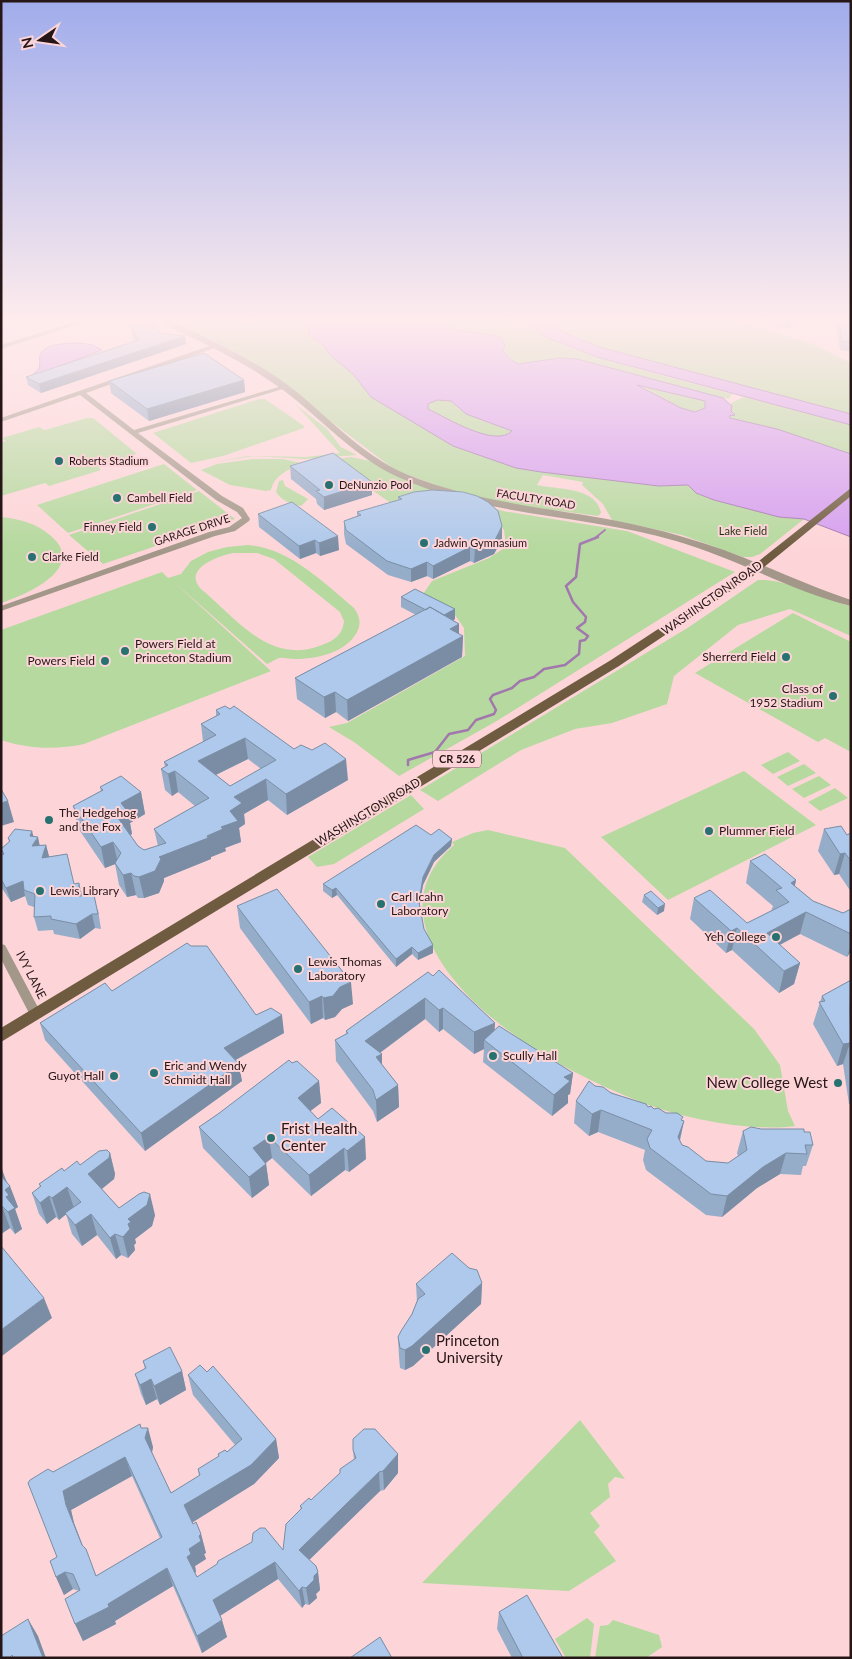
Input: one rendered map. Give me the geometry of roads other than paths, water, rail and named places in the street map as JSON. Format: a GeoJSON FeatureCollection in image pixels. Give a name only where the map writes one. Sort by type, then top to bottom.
{"type":"FeatureCollection","features":[{"type":"Feature","properties":{"kind":"main road","name":"WASHINGTON ROAD"},"geometry":{"type":"LineString","coordinates":[[1,1036],[607,668],[710,601],[758,567],[851,491]]}},
{"type":"Feature","properties":{"kind":"street"},"geometry":{"type":"LineString","coordinates":[[1,420],[66,397]]}},
{"type":"Feature","properties":{"kind":"street","name":"GARAGE DRIVE"},"geometry":{"type":"LineString","coordinates":[[1,609],[133,564],[176,546],[232,529],[246,520],[240,510],[223,501],[88,397]]}},
{"type":"Feature","properties":{"kind":"street"},"geometry":{"type":"LineString","coordinates":[[134,432],[249,397]]}},
{"type":"Feature","properties":{"kind":"street","name":"FACULTY ROAD"},"geometry":{"type":"LineString","coordinates":[[297,397],[377,462],[427,486],[490,504],[603,521],[656,532],[694,543],[851,604]]}},
{"type":"Feature","properties":{"kind":"street","name":"IVY LANE"},"geometry":{"type":"LineString","coordinates":[[1,948],[36,1016]]}},
{"type":"Feature","properties":{"kind":"waterway"},"geometry":{"type":"LineString","coordinates":[[595,538],[605,530]]}},
{"type":"Feature","properties":{"kind":"waterway"},"geometry":{"type":"LineString","coordinates":[[408,765],[408,760],[435,752],[449,734],[468,730],[476,720],[494,714],[496,710],[490,699],[493,695],[512,688],[520,681],[534,677],[544,669],[565,665],[579,654],[580,641],[585,640],[588,636],[577,628],[585,622],[586,617],[573,602],[566,586],[576,577],[580,544],[598,537]]}},
{"type":"Feature","properties":{"kind":"place","name":"Roberts Stadium"},"geometry":{"type":"Point","coordinates":[59,461]}},
{"type":"Feature","properties":{"kind":"place","name":"DeNunzio Pool"},"geometry":{"type":"Point","coordinates":[329,485]}},
{"type":"Feature","properties":{"kind":"place","name":"Cambell Field"},"geometry":{"type":"Point","coordinates":[117,498]}},
{"type":"Feature","properties":{"kind":"place","name":"Finney Field"},"geometry":{"type":"Point","coordinates":[152,527]}},
{"type":"Feature","properties":{"kind":"place","name":"Jadwin Gymnasium"},"geometry":{"type":"Point","coordinates":[424,543]}},
{"type":"Feature","properties":{"kind":"place","name":"Clarke Field"},"geometry":{"type":"Point","coordinates":[32,557]}},
{"type":"Feature","properties":{"kind":"place","name":"Powers Field at Princeton Stadium"},"geometry":{"type":"Point","coordinates":[125,651]}},
{"type":"Feature","properties":{"kind":"place","name":"Sherrerd Field"},"geometry":{"type":"Point","coordinates":[786,657]}},
{"type":"Feature","properties":{"kind":"place","name":"Powers Field"},"geometry":{"type":"Point","coordinates":[105,661]}},
{"type":"Feature","properties":{"kind":"place","name":"Class of 1952 Stadium"},"geometry":{"type":"Point","coordinates":[833,696]}},
{"type":"Feature","properties":{"kind":"place","name":"The Hedgehog and the Fox"},"geometry":{"type":"Point","coordinates":[49,820]}},
{"type":"Feature","properties":{"kind":"place","name":"Plummer Field"},"geometry":{"type":"Point","coordinates":[709,831]}},
{"type":"Feature","properties":{"kind":"place","name":"Lewis Library"},"geometry":{"type":"Point","coordinates":[40,891]}},
{"type":"Feature","properties":{"kind":"place","name":"Carl Icahn Laboratory"},"geometry":{"type":"Point","coordinates":[381,904]}},
{"type":"Feature","properties":{"kind":"place","name":"Yeh College"},"geometry":{"type":"Point","coordinates":[776,937]}},
{"type":"Feature","properties":{"kind":"place","name":"Lewis Thomas Laboratory"},"geometry":{"type":"Point","coordinates":[298,969]}},
{"type":"Feature","properties":{"kind":"place","name":"Scully Hall"},"geometry":{"type":"Point","coordinates":[493,1056]}},
{"type":"Feature","properties":{"kind":"place","name":"Eric and Wendy Schmidt Hall"},"geometry":{"type":"Point","coordinates":[154,1073]}},
{"type":"Feature","properties":{"kind":"place","name":"Guyot Hall"},"geometry":{"type":"Point","coordinates":[114,1076]}},
{"type":"Feature","properties":{"kind":"place","name":"New College West"},"geometry":{"type":"Point","coordinates":[838,1083]}},
{"type":"Feature","properties":{"kind":"place","name":"Frist Health Center"},"geometry":{"type":"Point","coordinates":[271,1138]}},
{"type":"Feature","properties":{"kind":"place","name":"Princeton University"},"geometry":{"type":"Point","coordinates":[426,1350]}},
{"type":"Feature","properties":{"kind":"park label","name":"Lake Field"},"geometry":{"type":"Point","coordinates":[743,531]}}]}
